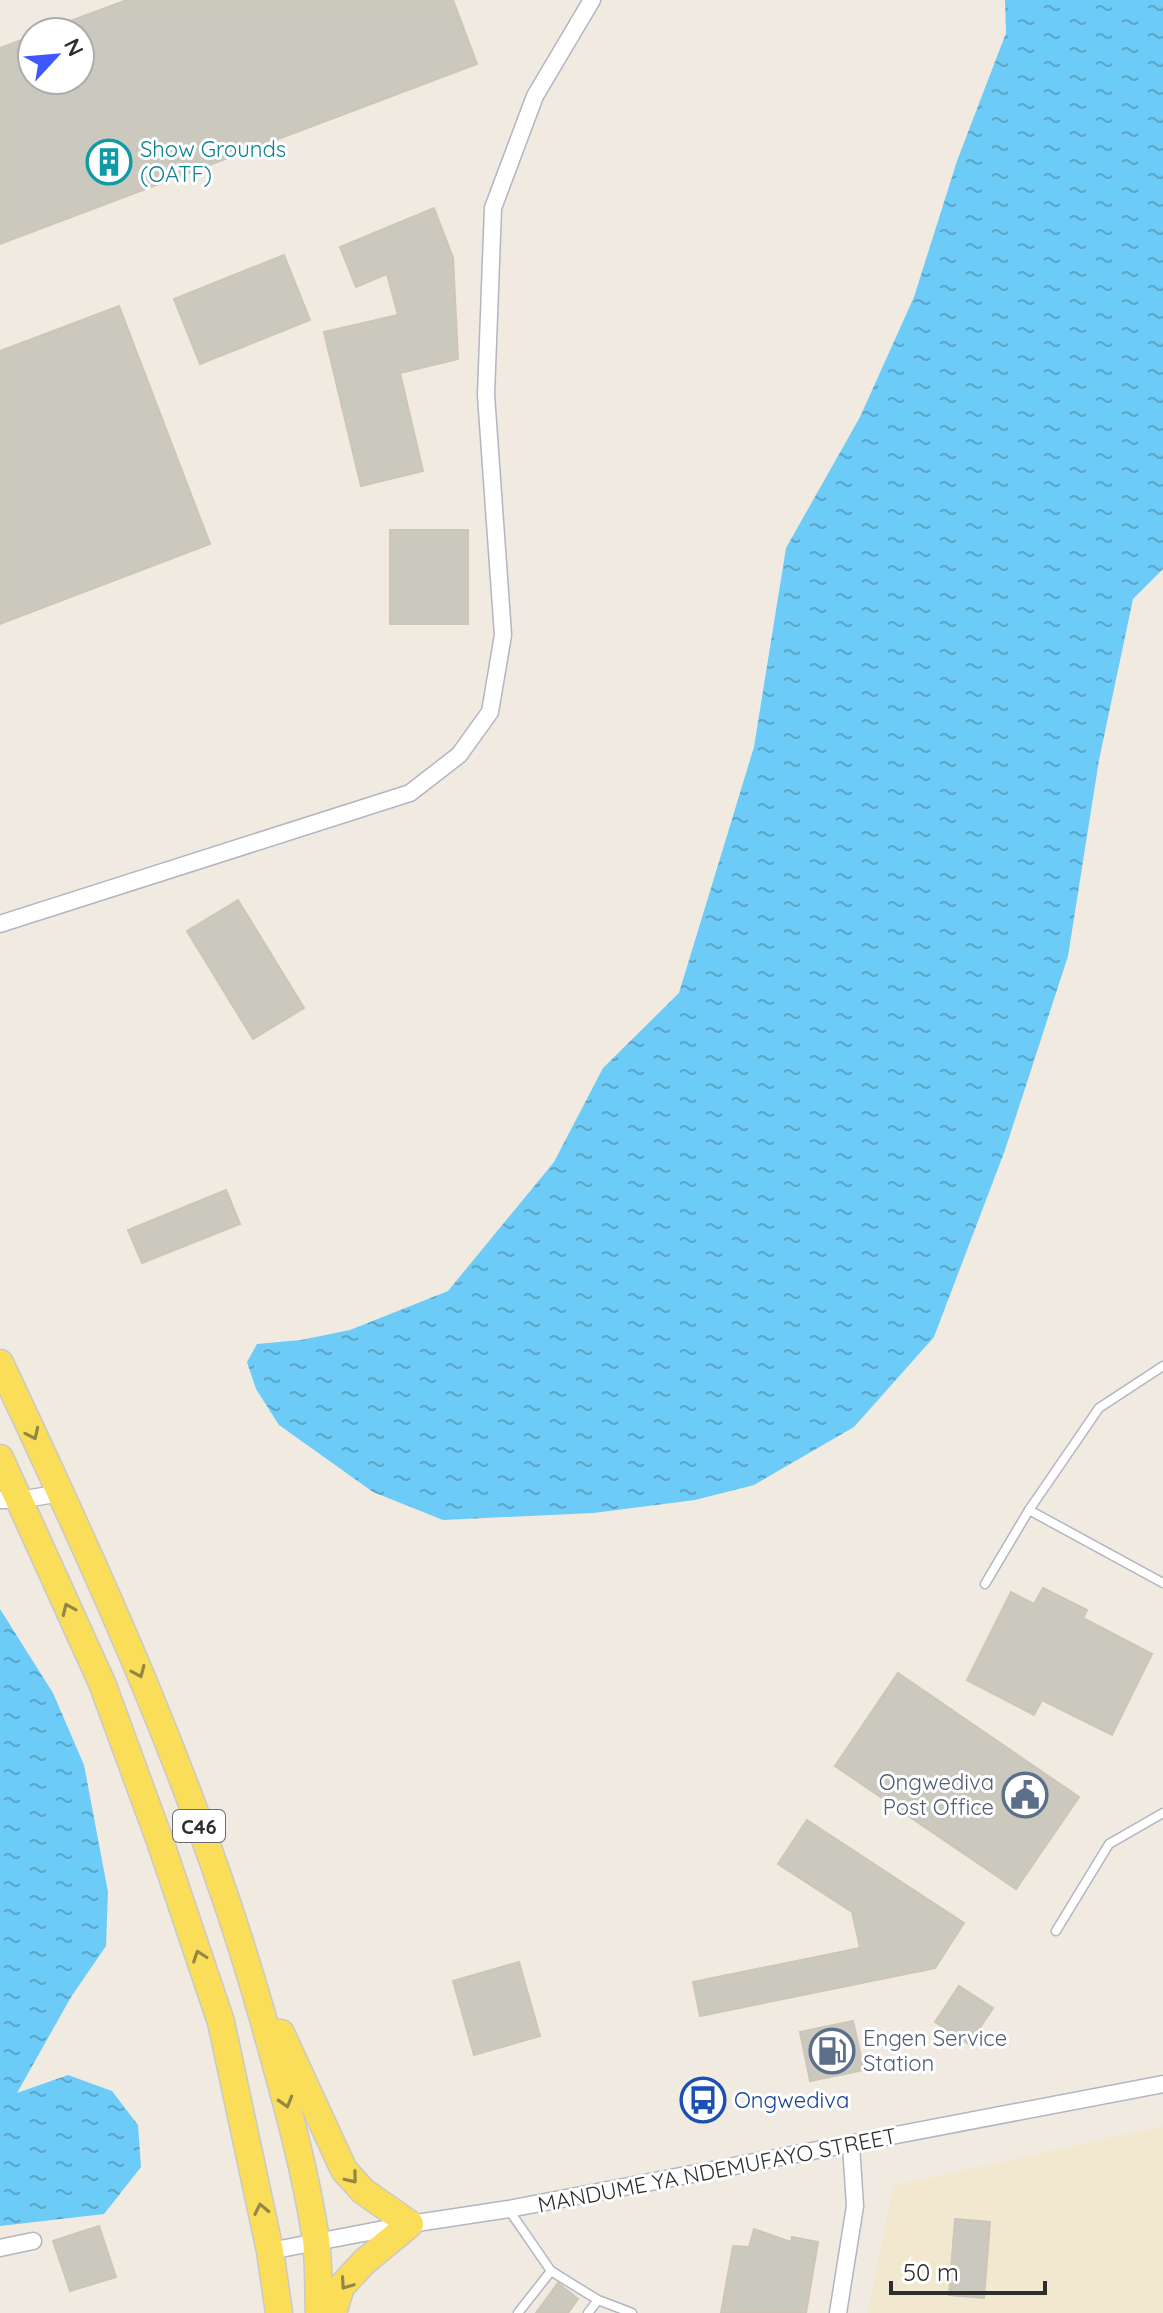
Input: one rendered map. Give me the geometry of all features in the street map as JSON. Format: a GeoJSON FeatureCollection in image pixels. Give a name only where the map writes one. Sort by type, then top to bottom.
{"type":"FeatureCollection","features":[{"type":"Feature","properties":{"kind":"main road","name":"C46"},"geometry":{"type":"LineString","coordinates":[[0,1363],[61,1493],[163,1728],[238,1930],[293,2125],[316,2242],[319,2313]]}},
{"type":"Feature","properties":{"kind":"main road","name":"C46"},"geometry":{"type":"LineString","coordinates":[[0,1458],[9,1500],[102,1683],[221,2022],[270,2251],[279,2313]]}},
{"type":"Feature","properties":{"kind":"main road"},"geometry":{"type":"LineString","coordinates":[[238,1930],[344,2170],[363,2191],[410,2224],[364,2262],[341,2287],[333,2313]]}},
{"type":"Feature","properties":{"kind":"street"},"geometry":{"type":"LineString","coordinates":[[0,924],[410,793],[459,755],[490,712],[503,635],[486,395],[493,208],[535,96],[592,0]]}},
{"type":"Feature","properties":{"kind":"street"},"geometry":{"type":"LineString","coordinates":[[9,1500],[61,1493]]}},
{"type":"Feature","properties":{"kind":"street","name":"MANDUME YA NDEMUFAYO STREET"},"geometry":{"type":"LineString","coordinates":[[270,2251],[509,2209],[1163,2084]]}},
{"type":"Feature","properties":{"kind":"street"},"geometry":{"type":"LineString","coordinates":[[838,2313],[855,2206],[851,2145]]}},
{"type":"Feature","properties":{"kind":"street"},"geometry":{"type":"LineString","coordinates":[[0,2248],[33,2241]]}},
{"type":"Feature","properties":{"kind":"lane"},"geometry":{"type":"LineString","coordinates":[[985,1584],[1029,1510],[1099,1408],[1163,1366]]}},
{"type":"Feature","properties":{"kind":"lane"},"geometry":{"type":"LineString","coordinates":[[1029,1510],[1163,1583]]}},
{"type":"Feature","properties":{"kind":"lane"},"geometry":{"type":"LineString","coordinates":[[1056,1931],[1109,1844],[1163,1813]]}},
{"type":"Feature","properties":{"kind":"lane"},"geometry":{"type":"LineString","coordinates":[[509,2209],[551,2271],[598,2300],[632,2313]]}},
{"type":"Feature","properties":{"kind":"lane"},"geometry":{"type":"LineString","coordinates":[[518,2313],[551,2271]]}},
{"type":"Feature","properties":{"kind":"lane"},"geometry":{"type":"LineString","coordinates":[[588,2313],[598,2300]]}},
{"type":"Feature","properties":{"kind":"shaded area"},"geometry":{"type":"Polygon","coordinates":[[[1163,2126],[1163,2313],[868,2313],[893,2186],[1163,2126]]]}},
{"type":"Feature","properties":{"kind":"water"},"geometry":{"type":"Polygon","coordinates":[[[1005,0],[1163,0],[1163,569],[1133,599],[1099,760],[1068,956],[1005,1150],[934,1337],[854,1427],[754,1485],[695,1500],[593,1513],[443,1520],[373,1492],[279,1425],[256,1389],[247,1362],[257,1344],[301,1340],[350,1330],[448,1291],[554,1162],[603,1068],[679,993],[754,747],[786,548],[860,417],[914,297],[957,161],[1006,33],[1005,0]]]}},
{"type":"Feature","properties":{"kind":"water"},"geometry":{"type":"Polygon","coordinates":[[[0,1609],[53,1693],[84,1765],[108,1892],[106,1946],[71,1997],[17,2093],[68,2075],[112,2091],[138,2125],[141,2167],[104,2214],[0,2226],[0,1609]]]}},
{"type":"Feature","properties":{"kind":"building","name":"Show Grounds (OATF)"},"geometry":{"type":"Polygon","coordinates":[[[127,0],[453,0],[477,64],[0,244],[0,48],[16,42],[16,96],[96,96],[96,16],[84,16],[127,0]]]}},
{"type":"Feature","properties":{"kind":"building"},"geometry":{"type":"Polygon","coordinates":[[[434,208],[453,258],[458,359],[400,373],[423,471],[361,486],[324,332],[398,315],[387,274],[356,287],[340,247],[434,208]]]}},
{"type":"Feature","properties":{"kind":"building"},"geometry":{"type":"Polygon","coordinates":[[[284,255],[310,320],[200,364],[174,299],[284,255]]]}},
{"type":"Feature","properties":{"kind":"building"},"geometry":{"type":"Polygon","coordinates":[[[119,306],[210,544],[0,624],[0,351],[119,306]]]}},
{"type":"Feature","properties":{"kind":"building"},"geometry":{"type":"Polygon","coordinates":[[[390,530],[468,530],[468,624],[390,624],[390,530]]]}},
{"type":"Feature","properties":{"kind":"building"},"geometry":{"type":"Polygon","coordinates":[[[238,900],[304,1008],[253,1039],[187,931],[238,900]]]}},
{"type":"Feature","properties":{"kind":"building"},"geometry":{"type":"Polygon","coordinates":[[[226,1190],[240,1224],[142,1263],[128,1230],[226,1190]]]}},
{"type":"Feature","properties":{"kind":"building"},"geometry":{"type":"Polygon","coordinates":[[[1043,1588],[1087,1610],[1083,1618],[1152,1654],[1112,1735],[1042,1700],[1034,1715],[967,1680],[1011,1592],[1034,1604],[1043,1588]]]}},
{"type":"Feature","properties":{"kind":"building"},"geometry":{"type":"Polygon","coordinates":[[[898,1673],[1079,1797],[1016,1889],[835,1766],[898,1673]]]}},
{"type":"Feature","properties":{"kind":"building"},"geometry":{"type":"Polygon","coordinates":[[[807,1820],[964,1923],[935,1968],[700,2016],[693,1982],[860,1948],[852,1912],[778,1864],[807,1820]]]}},
{"type":"Feature","properties":{"kind":"building"},"geometry":{"type":"Polygon","coordinates":[[[519,1962],[540,2036],[474,2055],[453,1981],[519,1962]]]}},
{"type":"Feature","properties":{"kind":"building"},"geometry":{"type":"Polygon","coordinates":[[[959,1986],[993,2008],[969,2044],[935,2022],[959,1986]]]}},
{"type":"Feature","properties":{"kind":"building","name":"Engen Service Station"},"geometry":{"type":"Polygon","coordinates":[[[853,2021],[864,2070],[810,2081],[800,2032],[853,2021]]]}},
{"type":"Feature","properties":{"kind":"building"},"geometry":{"type":"Polygon","coordinates":[[[955,2219],[990,2222],[984,2298],[949,2295],[955,2219]]]}},
{"type":"Feature","properties":{"kind":"building"},"geometry":{"type":"Polygon","coordinates":[[[99,2226],[116,2277],[70,2291],[53,2241],[99,2226]]]}},
{"type":"Feature","properties":{"kind":"building"},"geometry":{"type":"Polygon","coordinates":[[[754,2229],[791,2242],[792,2237],[818,2242],[806,2313],[721,2313],[733,2246],[749,2247],[754,2229]]]}},
{"type":"Feature","properties":{"kind":"building"},"geometry":{"type":"Polygon","coordinates":[[[558,2283],[578,2299],[568,2313],[536,2313],[558,2283]]]}},
{"type":"Feature","properties":{"kind":"place","name":"Show Grounds (OATF)"},"geometry":{"type":"Point","coordinates":[109,162]}},
{"type":"Feature","properties":{"kind":"place","name":"Ongwediva Post Office"},"geometry":{"type":"Point","coordinates":[1025,1795]}},
{"type":"Feature","properties":{"kind":"place","name":"Engen Service Station"},"geometry":{"type":"Point","coordinates":[832,2051]}},
{"type":"Feature","properties":{"kind":"place","name":"Ongwediva"},"geometry":{"type":"Point","coordinates":[703,2100]}}]}
